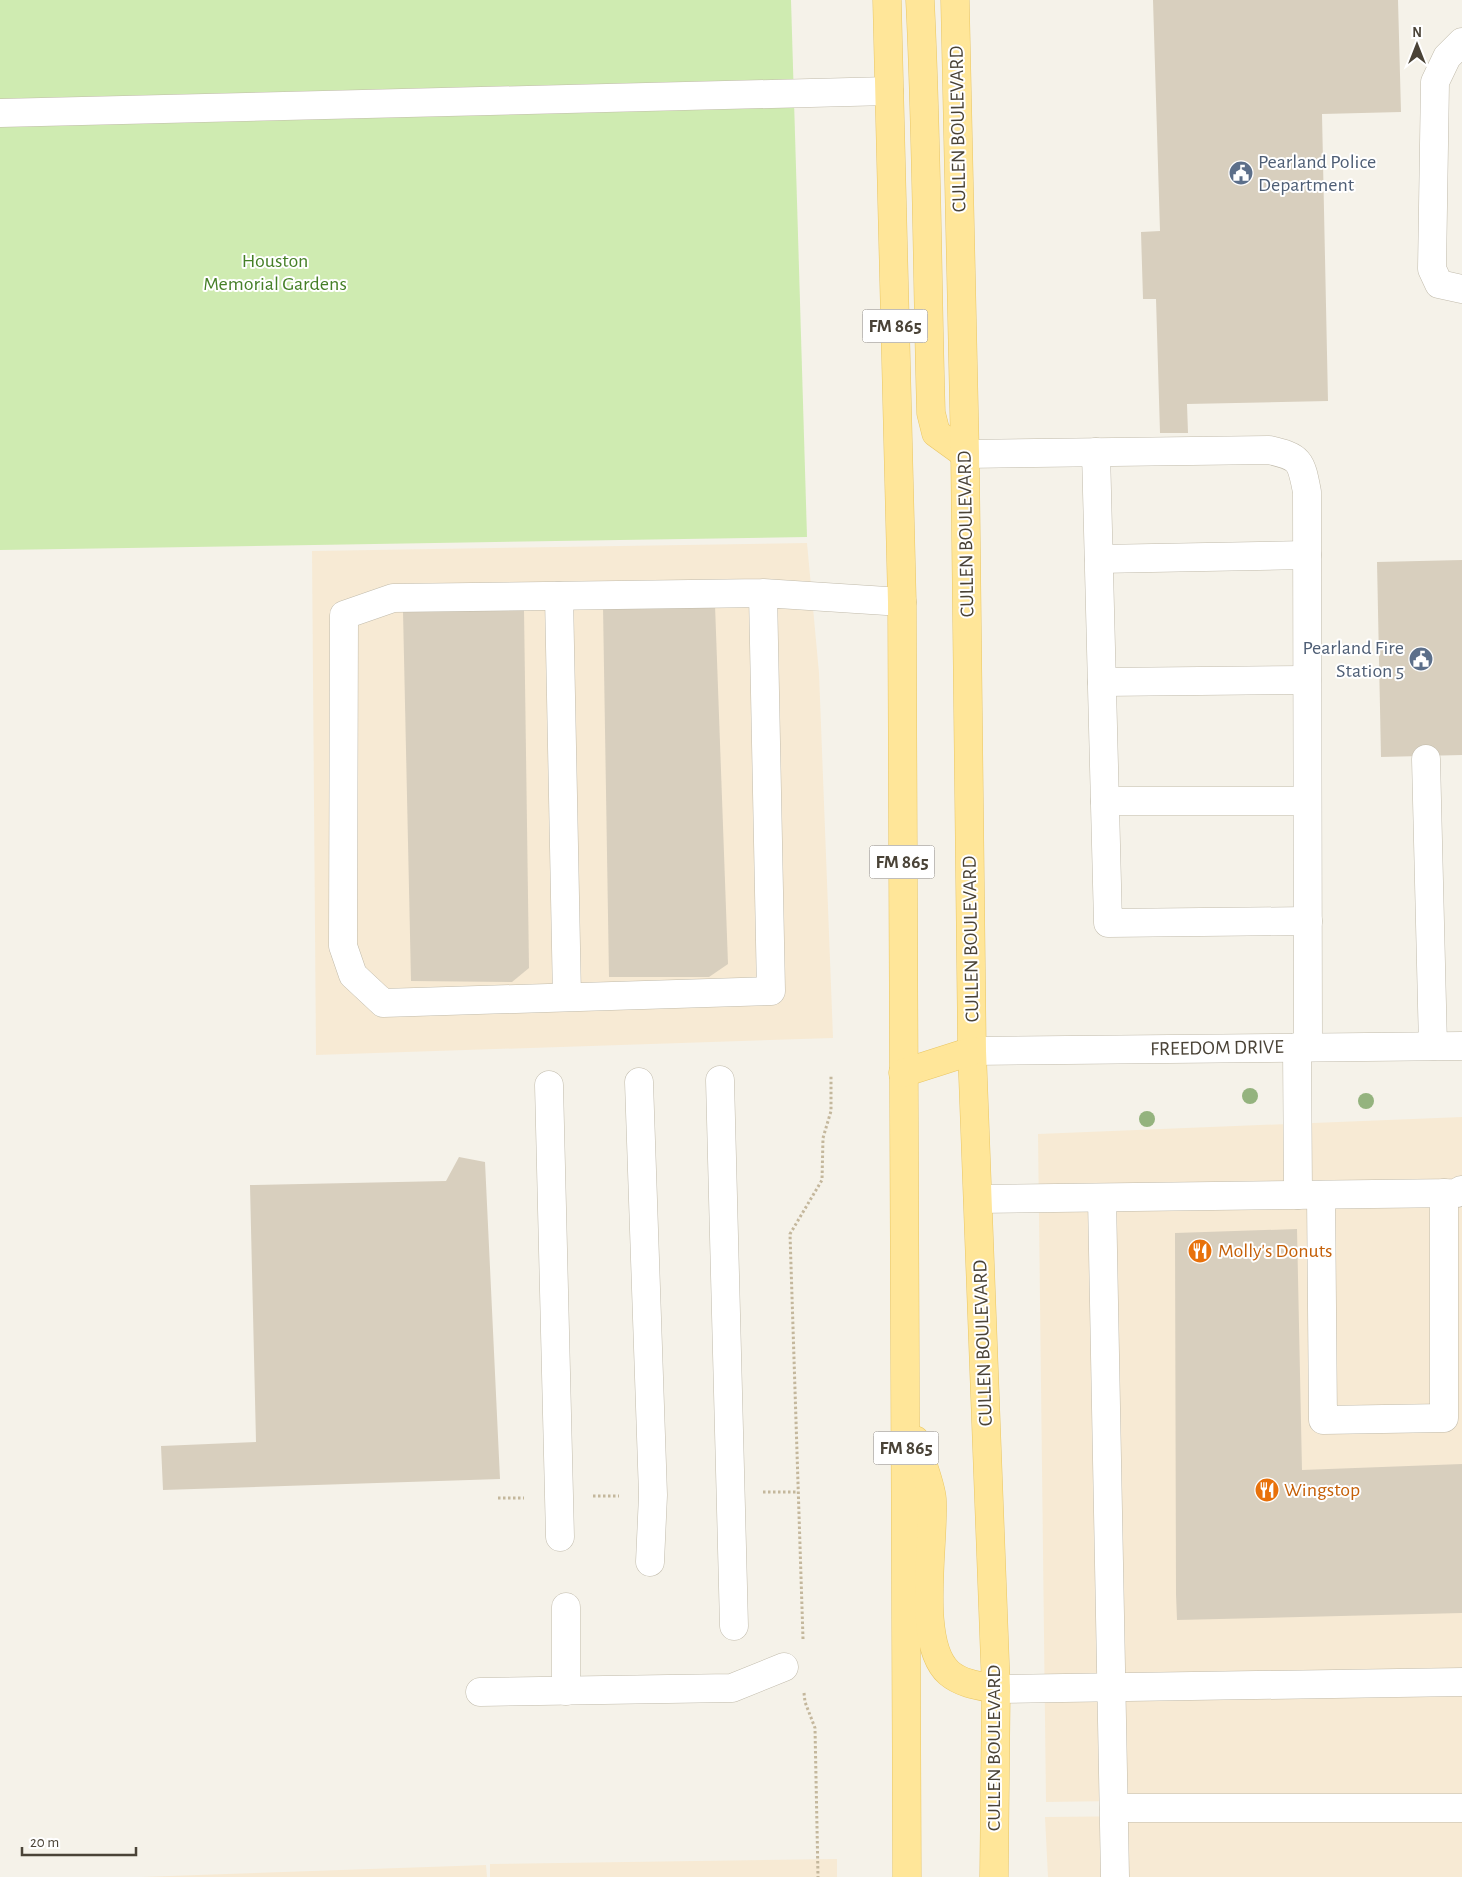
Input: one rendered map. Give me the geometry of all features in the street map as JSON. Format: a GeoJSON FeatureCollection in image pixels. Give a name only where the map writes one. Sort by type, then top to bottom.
{"type":"FeatureCollection","features":[{"type":"Feature","properties":{"kind":"main road","name":"FM 865"},"geometry":{"type":"LineString","coordinates":[[887,0],[902,602],[907,1877]]}},
{"type":"Feature","properties":{"kind":"main road"},"geometry":{"type":"LineString","coordinates":[[920,0],[924,82],[927,272],[932,413],[936,433],[965,454]]}},
{"type":"Feature","properties":{"kind":"main road","name":"CULLEN BOULEVARD"},"geometry":{"type":"LineString","coordinates":[[955,0],[965,454],[972,1051],[996,1689],[994,1877]]}},
{"type":"Feature","properties":{"kind":"main road"},"geometry":{"type":"LineString","coordinates":[[903,1073],[972,1051]]}},
{"type":"Feature","properties":{"kind":"main road"},"geometry":{"type":"LineString","coordinates":[[906,1410],[932,1498],[928,1586],[932,1642],[941,1665],[950,1674],[960,1680],[996,1689]]}},
{"type":"Feature","properties":{"kind":"street"},"geometry":{"type":"LineString","coordinates":[[1462,42],[1447,56],[1435,82],[1432,269],[1439,284],[1462,288]]}},
{"type":"Feature","properties":{"kind":"street"},"geometry":{"type":"LineString","coordinates":[[0,113],[889,91]]}},
{"type":"Feature","properties":{"kind":"street"},"geometry":{"type":"LineString","coordinates":[[965,454],[1269,450],[1291,456],[1303,469],[1307,492],[1308,921],[1303,1047],[1310,1195],[1323,1420],[1444,1418],[1456,1192],[1310,1195],[978,1199]]}},
{"type":"Feature","properties":{"kind":"street"},"geometry":{"type":"LineString","coordinates":[[1096,452],[1108,923],[1308,921]]}},
{"type":"Feature","properties":{"kind":"street"},"geometry":{"type":"LineString","coordinates":[[1099,558],[1307,555]]}},
{"type":"Feature","properties":{"kind":"street"},"geometry":{"type":"LineString","coordinates":[[763,593],[771,991],[383,1003],[353,975],[343,946],[344,615],[393,598],[763,593],[902,602]]}},
{"type":"Feature","properties":{"kind":"street"},"geometry":{"type":"LineString","coordinates":[[559,596],[567,997]]}},
{"type":"Feature","properties":{"kind":"street"},"geometry":{"type":"LineString","coordinates":[[1102,682],[1307,680]]}},
{"type":"Feature","properties":{"kind":"street"},"geometry":{"type":"LineString","coordinates":[[1426,759],[1433,1046]]}},
{"type":"Feature","properties":{"kind":"street"},"geometry":{"type":"LineString","coordinates":[[1105,801],[1307,801]]}},
{"type":"Feature","properties":{"kind":"street","name":"FREEDOM DRIVE"},"geometry":{"type":"LineString","coordinates":[[972,1051],[1462,1046]]}},
{"type":"Feature","properties":{"kind":"street"},"geometry":{"type":"LineString","coordinates":[[720,1080],[734,1626]]}},
{"type":"Feature","properties":{"kind":"street"},"geometry":{"type":"LineString","coordinates":[[639,1082],[653,1495],[650,1562]]}},
{"type":"Feature","properties":{"kind":"street"},"geometry":{"type":"LineString","coordinates":[[550,1085],[560,1537]]}},
{"type":"Feature","properties":{"kind":"street"},"geometry":{"type":"LineString","coordinates":[[1102,1198],[1115,1877]]}},
{"type":"Feature","properties":{"kind":"street"},"geometry":{"type":"LineString","coordinates":[[566,1608],[566,1691]]}},
{"type":"Feature","properties":{"kind":"street"},"geometry":{"type":"LineString","coordinates":[[480,1692],[732,1688],[794,1675]]}},
{"type":"Feature","properties":{"kind":"street"},"geometry":{"type":"LineString","coordinates":[[996,1689],[1462,1682]]}},
{"type":"Feature","properties":{"kind":"street"},"geometry":{"type":"LineString","coordinates":[[1114,1808],[1462,1808]]}},
{"type":"Feature","properties":{"kind":"path"},"geometry":{"type":"LineString","coordinates":[[803,1646],[790,1234],[822,1180],[822,1138],[831,1111],[831,1075]]}},
{"type":"Feature","properties":{"kind":"path"},"geometry":{"type":"LineString","coordinates":[[794,1675],[815,1728],[818,1877]]}},
{"type":"Feature","properties":{"kind":"shaded area"},"geometry":{"type":"Polygon","coordinates":[[[807,543],[819,673],[833,1038],[316,1055],[312,551],[807,543]]]}},
{"type":"Feature","properties":{"kind":"shaded area"},"geometry":{"type":"Polygon","coordinates":[[[1462,1117],[1462,1796],[1046,1802],[1038,1134],[1462,1117]]]}},
{"type":"Feature","properties":{"kind":"shaded area"},"geometry":{"type":"Polygon","coordinates":[[[1462,1813],[1462,1877],[1048,1877],[1045,1817],[1462,1813]]]}},
{"type":"Feature","properties":{"kind":"shaded area"},"geometry":{"type":"Polygon","coordinates":[[[837,1859],[837,1877],[490,1877],[490,1864],[837,1859]]]}},
{"type":"Feature","properties":{"kind":"shaded area"},"geometry":{"type":"Polygon","coordinates":[[[486,1865],[487,1877],[141,1877],[486,1865]]]}},
{"type":"Feature","properties":{"kind":"green space","name":"Houston Memorial Gardens"},"geometry":{"type":"Polygon","coordinates":[[[0,0],[791,0],[807,537],[0,550],[0,0]]]}},
{"type":"Feature","properties":{"kind":"building","name":"Pearland Police Department"},"geometry":{"type":"Polygon","coordinates":[[[1153,0],[1398,0],[1401,112],[1322,114],[1328,401],[1187,404],[1188,433],[1160,433],[1156,299],[1143,299],[1141,232],[1160,231],[1153,0]]]}},
{"type":"Feature","properties":{"kind":"building","name":"Pearland Fire Station 5"},"geometry":{"type":"Polygon","coordinates":[[[1462,560],[1462,755],[1381,757],[1377,562],[1462,560]]]}},
{"type":"Feature","properties":{"kind":"building"},"geometry":{"type":"Polygon","coordinates":[[[715,605],[728,964],[709,977],[609,977],[603,606],[715,605]]]}},
{"type":"Feature","properties":{"kind":"building"},"geometry":{"type":"Polygon","coordinates":[[[524,610],[529,968],[512,982],[411,981],[403,611],[524,610]]]}},
{"type":"Feature","properties":{"kind":"building"},"geometry":{"type":"Polygon","coordinates":[[[459,1157],[485,1162],[500,1479],[163,1490],[161,1446],[256,1442],[250,1185],[446,1181],[459,1157]]]}},
{"type":"Feature","properties":{"kind":"building"},"geometry":{"type":"Polygon","coordinates":[[[1297,1229],[1302,1470],[1462,1464],[1462,1613],[1177,1620],[1175,1233],[1297,1229]]]}},
{"type":"Feature","properties":{"kind":"place","name":"Pearland Police Department"},"geometry":{"type":"Point","coordinates":[1241,173]}},
{"type":"Feature","properties":{"kind":"place","name":"Pearland Fire Station 5"},"geometry":{"type":"Point","coordinates":[1421,659]}},
{"type":"Feature","properties":{"kind":"place","name":"Molly's Donuts"},"geometry":{"type":"Point","coordinates":[1200,1251]}},
{"type":"Feature","properties":{"kind":"place","name":"Wingstop"},"geometry":{"type":"Point","coordinates":[1267,1490]}}]}
